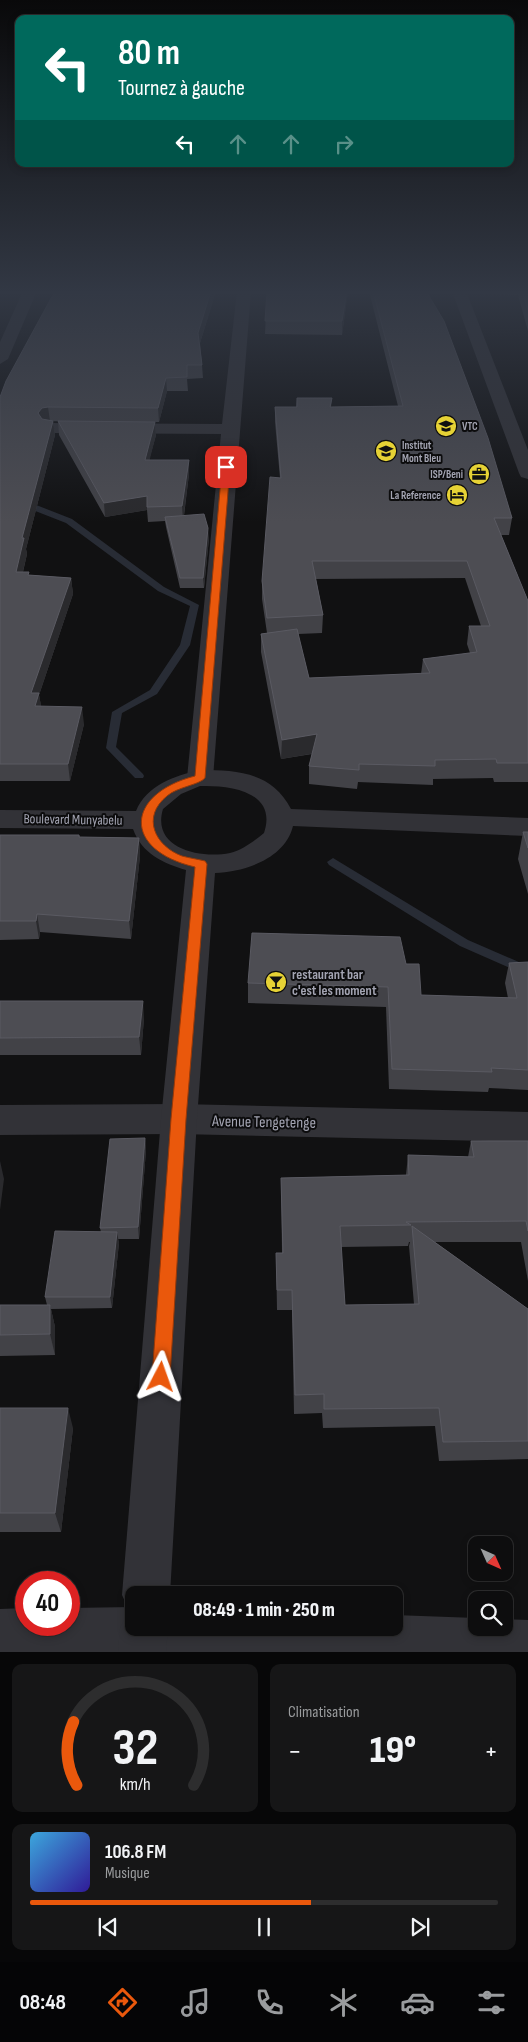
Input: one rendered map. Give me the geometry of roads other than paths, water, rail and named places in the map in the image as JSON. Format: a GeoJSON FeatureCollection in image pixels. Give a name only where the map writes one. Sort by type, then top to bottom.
{"type":"FeatureCollection","features":[{"type":"Feature","properties":{"kind":"street"},"geometry":{"type":"LineString","coordinates":[[200,778],[236,368]]}},
{"type":"Feature","properties":{"kind":"street"},"geometry":{"type":"LineString","coordinates":[[488,368],[528,474]]}},
{"type":"Feature","properties":{"kind":"street"},"geometry":{"type":"LineString","coordinates":[[50,428],[230,429]]}},
{"type":"Feature","properties":{"kind":"street"},"geometry":{"type":"LineString","coordinates":[[200,778],[228,778],[255,785],[273,799],[281,817],[276,836],[258,853],[231,863],[201,864],[178,859],[160,849],[149,835],[146,820],[151,806],[163,794],[179,784],[200,778]]}},
{"type":"Feature","properties":{"kind":"street"},"geometry":{"type":"LineString","coordinates":[[281,817],[528,827]]}},
{"type":"Feature","properties":{"kind":"street","name":"Boulevard Munyabelu"},"geometry":{"type":"LineString","coordinates":[[0,819],[146,820]]}},
{"type":"Feature","properties":{"kind":"street"},"geometry":{"type":"LineString","coordinates":[[147,1586],[179,1119],[201,864]]}},
{"type":"Feature","properties":{"kind":"street","name":"Avenue Tengetenge"},"geometry":{"type":"LineString","coordinates":[[0,1120],[179,1119],[528,1127]]}},
{"type":"Feature","properties":{"kind":"street"},"geometry":{"type":"LineString","coordinates":[[0,1633],[125,1627]]}},
{"type":"Feature","properties":{"kind":"street"},"geometry":{"type":"LineString","coordinates":[[357,1636],[528,1644]]}},
{"type":"Feature","properties":{"kind":"waterway"},"geometry":{"type":"LineString","coordinates":[[0,485],[23,503],[69,521],[161,589],[195,605],[185,645],[154,692],[117,712],[111,748],[139,776]]}},
{"type":"Feature","properties":{"kind":"waterway"},"geometry":{"type":"LineString","coordinates":[[333,862],[464,943],[528,971]]}},
{"type":"Feature","properties":{"kind":"place","name":"VTC"},"geometry":{"type":"Point","coordinates":[446,426]}},
{"type":"Feature","properties":{"kind":"place","name":"Institut Mont Bleu"},"geometry":{"type":"Point","coordinates":[386,451]}},
{"type":"Feature","properties":{"kind":"place","name":"ISP/Beni"},"geometry":{"type":"Point","coordinates":[479,474]}},
{"type":"Feature","properties":{"kind":"place","name":"La Reference"},"geometry":{"type":"Point","coordinates":[457,495]}},
{"type":"Feature","properties":{"kind":"place","name":"restaurant bar c'est les moment"},"geometry":{"type":"Point","coordinates":[276,982]}}]}
